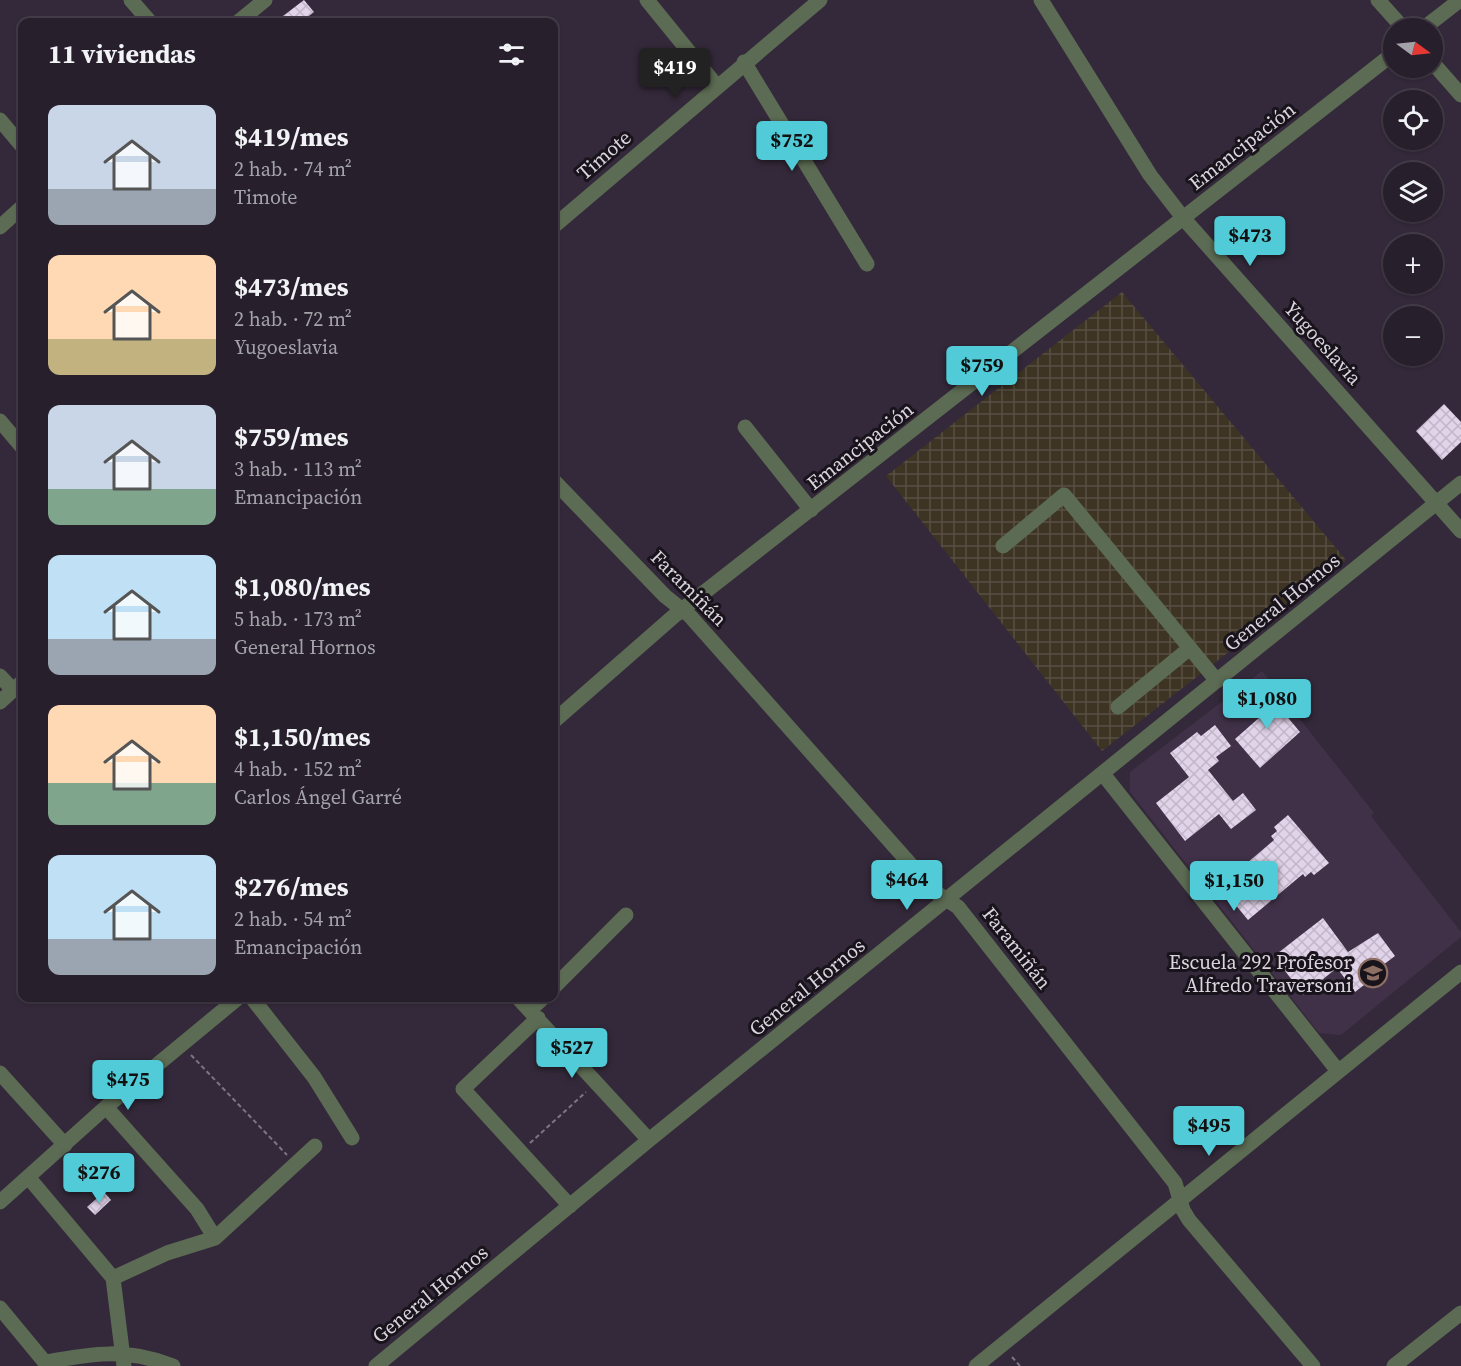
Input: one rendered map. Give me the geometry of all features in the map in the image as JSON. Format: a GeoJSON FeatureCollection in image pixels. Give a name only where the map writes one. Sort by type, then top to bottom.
{"type":"FeatureCollection","features":[{"type":"Feature","properties":{"kind":"street"},"geometry":{"type":"LineString","coordinates":[[131,0],[147,18]]}},
{"type":"Feature","properties":{"kind":"street"},"geometry":{"type":"LineString","coordinates":[[243,18],[265,0]]}},
{"type":"Feature","properties":{"kind":"street"},"geometry":{"type":"LineString","coordinates":[[647,0],[717,85]]}},
{"type":"Feature","properties":{"kind":"street","name":"Timote"},"geometry":{"type":"LineString","coordinates":[[558,223],[744,62],[820,0]]}},
{"type":"Feature","properties":{"kind":"street","name":"Yugoeslavia"},"geometry":{"type":"LineString","coordinates":[[1041,0],[1150,175],[1184,219],[1461,531]]}},
{"type":"Feature","properties":{"kind":"street"},"geometry":{"type":"LineString","coordinates":[[1378,0],[1394,18]]}},
{"type":"Feature","properties":{"kind":"street"},"geometry":{"type":"LineString","coordinates":[[1437,18],[1460,0]]}},
{"type":"Feature","properties":{"kind":"street","name":"Emancipación"},"geometry":{"type":"LineString","coordinates":[[558,718],[683,611],[1383,61]]}},
{"type":"Feature","properties":{"kind":"street"},"geometry":{"type":"LineString","coordinates":[[744,62],[867,264]]}},
{"type":"Feature","properties":{"kind":"street"},"geometry":{"type":"LineString","coordinates":[[1443,75],[1461,95]]}},
{"type":"Feature","properties":{"kind":"street"},"geometry":{"type":"LineString","coordinates":[[0,120],[18,141]]}},
{"type":"Feature","properties":{"kind":"street"},"geometry":{"type":"LineString","coordinates":[[0,227],[18,211]]}},
{"type":"Feature","properties":{"kind":"street"},"geometry":{"type":"LineString","coordinates":[[0,421],[18,442]]}},
{"type":"Feature","properties":{"kind":"street"},"geometry":{"type":"LineString","coordinates":[[745,427],[811,510]]}},
{"type":"Feature","properties":{"kind":"street","name":"General Hornos"},"geometry":{"type":"LineString","coordinates":[[376,1366],[649,1140],[1461,483]]}},
{"type":"Feature","properties":{"kind":"street","name":"Faramiñán"},"geometry":{"type":"LineString","coordinates":[[558,485],[665,596],[683,611],[935,892],[958,907],[1175,1183],[1189,1220],[1313,1366]]}},
{"type":"Feature","properties":{"kind":"street"},"geometry":{"type":"LineString","coordinates":[[1003,546],[1064,495],[1217,681]]}},
{"type":"Feature","properties":{"kind":"street"},"geometry":{"type":"LineString","coordinates":[[1118,707],[1190,648]]}},
{"type":"Feature","properties":{"kind":"street"},"geometry":{"type":"LineString","coordinates":[[0,676],[18,686],[0,702]]}},
{"type":"Feature","properties":{"kind":"street"},"geometry":{"type":"LineString","coordinates":[[1104,774],[1338,1071]]}},
{"type":"Feature","properties":{"kind":"street"},"geometry":{"type":"LineString","coordinates":[[558,983],[626,915]]}},
{"type":"Feature","properties":{"kind":"street"},"geometry":{"type":"LineString","coordinates":[[976,1366],[1461,972]]}},
{"type":"Feature","properties":{"kind":"street"},"geometry":{"type":"LineString","coordinates":[[0,1202],[106,1107],[233,1002]]}},
{"type":"Feature","properties":{"kind":"street"},"geometry":{"type":"LineString","coordinates":[[255,1002],[314,1077],[352,1138]]}},
{"type":"Feature","properties":{"kind":"street"},"geometry":{"type":"LineString","coordinates":[[522,1002],[649,1140]]}},
{"type":"Feature","properties":{"kind":"street"},"geometry":{"type":"LineString","coordinates":[[541,1002],[534,1014],[463,1089],[570,1206]]}},
{"type":"Feature","properties":{"kind":"street"},"geometry":{"type":"LineString","coordinates":[[0,1073],[65,1144]]}},
{"type":"Feature","properties":{"kind":"street"},"geometry":{"type":"LineString","coordinates":[[106,1107],[197,1209],[215,1238]]}},
{"type":"Feature","properties":{"kind":"street"},"geometry":{"type":"LineString","coordinates":[[113,1278],[166,1253],[215,1238],[315,1146]]}},
{"type":"Feature","properties":{"kind":"street"},"geometry":{"type":"LineString","coordinates":[[29,1178],[113,1278],[124,1359]]}},
{"type":"Feature","properties":{"kind":"street"},"geometry":{"type":"LineString","coordinates":[[0,1308],[47,1364],[152,1358],[173,1366]]}},
{"type":"Feature","properties":{"kind":"street"},"geometry":{"type":"LineString","coordinates":[[1394,1366],[1461,1313]]}},
{"type":"Feature","properties":{"kind":"path"},"geometry":{"type":"LineString","coordinates":[[181,1044],[295,1163]]}},
{"type":"Feature","properties":{"kind":"path"},"geometry":{"type":"LineString","coordinates":[[520,1152],[597,1082]]}},
{"type":"Feature","properties":{"kind":"shaded area"},"geometry":{"type":"Polygon","coordinates":[[[1122,292],[1346,560],[1102,751],[886,476],[1122,292]]]}},
{"type":"Feature","properties":{"kind":"shaded area"},"geometry":{"type":"Polygon","coordinates":[[[1262,671],[1374,813],[1371,816],[1461,932],[1461,937],[1341,1035],[1319,1033],[1130,792],[1130,772],[1262,671]]]}},
{"type":"Feature","properties":{"kind":"building"},"geometry":{"type":"Polygon","coordinates":[[[304,0],[314,12],[306,18],[280,18],[304,0]]]}},
{"type":"Feature","properties":{"kind":"building"},"geometry":{"type":"Polygon","coordinates":[[[1444,404],[1461,422],[1461,442],[1442,460],[1416,431],[1444,404]]]}},
{"type":"Feature","properties":{"kind":"building"},"geometry":{"type":"Polygon","coordinates":[[[1263,688],[1300,732],[1260,768],[1235,739],[1260,717],[1247,702],[1263,688]]]}},
{"type":"Feature","properties":{"kind":"building"},"geometry":{"type":"Polygon","coordinates":[[[1215,725],[1231,746],[1216,757],[1219,761],[1208,770],[1233,801],[1243,793],[1256,810],[1231,829],[1219,814],[1185,841],[1156,803],[1189,777],[1170,753],[1197,732],[1201,736],[1215,725]]]}},
{"type":"Feature","properties":{"kind":"building"},"geometry":{"type":"Polygon","coordinates":[[[1288,815],[1329,863],[1314,875],[1311,872],[1305,877],[1303,874],[1248,920],[1220,886],[1274,840],[1271,836],[1277,831],[1274,827],[1288,815]]]}},
{"type":"Feature","properties":{"kind":"building"},"geometry":{"type":"Polygon","coordinates":[[[1323,918],[1348,952],[1378,933],[1395,956],[1379,968],[1382,971],[1355,992],[1337,968],[1303,995],[1274,956],[1323,918]]]}},
{"type":"Feature","properties":{"kind":"building"},"geometry":{"type":"Polygon","coordinates":[[[104,1192],[111,1200],[95,1215],[87,1207],[104,1192]]]}},
{"type":"Feature","properties":{"kind":"place","name":"Escuela 292 Profesor Alfredo Traversoni"},"geometry":{"type":"Point","coordinates":[1373,973]}}]}
